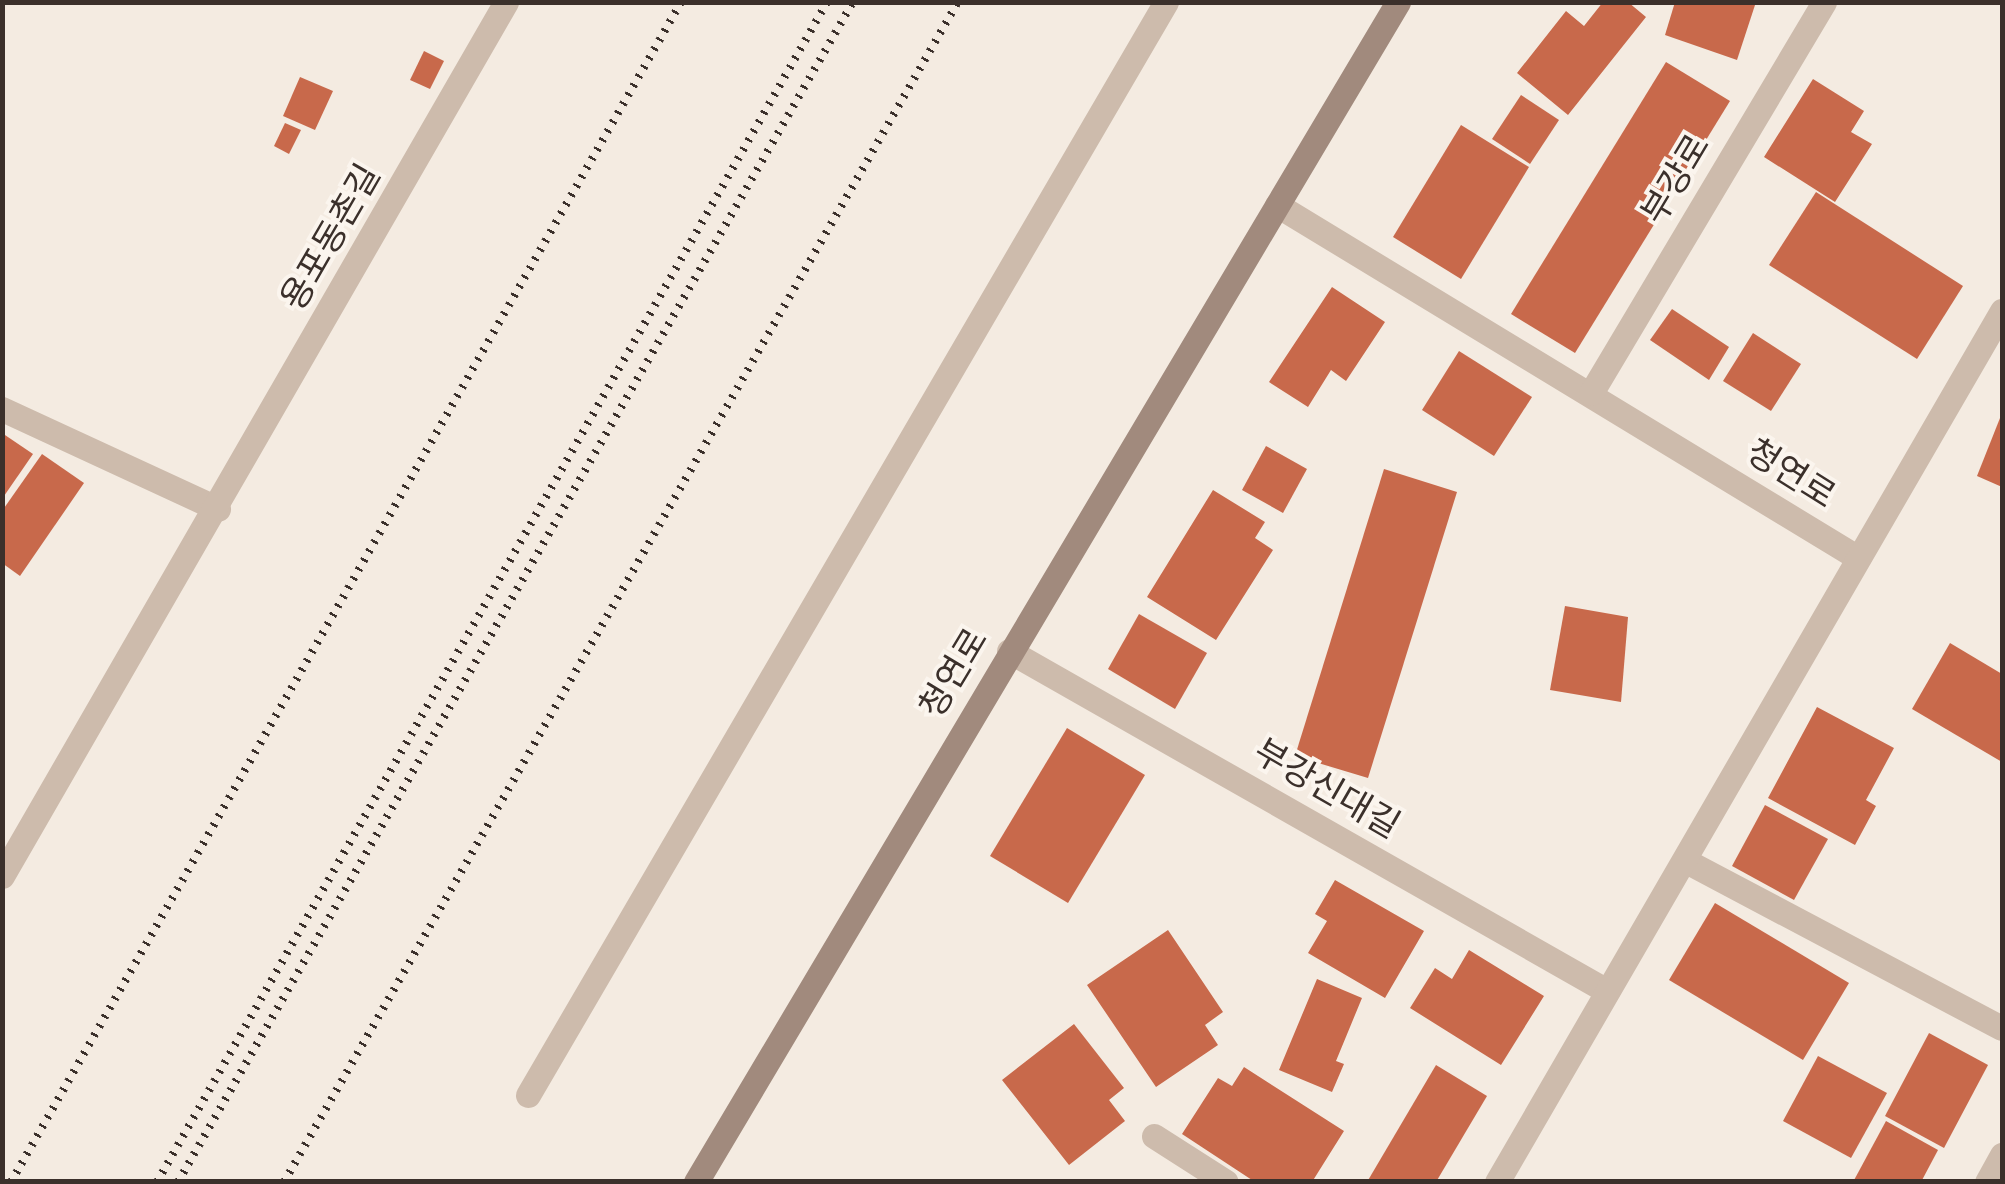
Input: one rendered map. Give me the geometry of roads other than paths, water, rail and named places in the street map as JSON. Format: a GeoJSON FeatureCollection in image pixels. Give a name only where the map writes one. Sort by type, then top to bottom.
{"type":"FeatureCollection","features":[{"type":"Feature","properties":{"kind":"main road","name":"청연로"},"geometry":{"type":"LineString","coordinates":[[696,1182],[1398,2]]}},
{"type":"Feature","properties":{"kind":"street","name":"용포동촌길"},"geometry":{"type":"LineString","coordinates":[[2,876],[218,509],[506,2]]}},
{"type":"Feature","properties":{"kind":"street"},"geometry":{"type":"LineString","coordinates":[[528,1095],[1166,2]]}},
{"type":"Feature","properties":{"kind":"street","name":"부강로"},"geometry":{"type":"LineString","coordinates":[[1590,393],[1824,2]]}},
{"type":"Feature","properties":{"kind":"street","name":"청연로"},"geometry":{"type":"LineString","coordinates":[[1278,205],[1855,556]]}},
{"type":"Feature","properties":{"kind":"street"},"geometry":{"type":"LineString","coordinates":[[1497,1182],[1686,861],[1855,556],[2002,311]]}},
{"type":"Feature","properties":{"kind":"street"},"geometry":{"type":"LineString","coordinates":[[2,409],[218,509]]}},
{"type":"Feature","properties":{"kind":"street","name":"부강신대길"},"geometry":{"type":"LineString","coordinates":[[1010,651],[1607,991]]}},
{"type":"Feature","properties":{"kind":"street"},"geometry":{"type":"LineString","coordinates":[[1686,861],[2002,1028]]}},
{"type":"Feature","properties":{"kind":"street"},"geometry":{"type":"LineString","coordinates":[[1154,1136],[1226,1182]]}},
{"type":"Feature","properties":{"kind":"street"},"geometry":{"type":"LineString","coordinates":[[1987,1182],[2002,1155]]}},
{"type":"Feature","properties":{"kind":"railway"},"geometry":{"type":"LineString","coordinates":[[11,1182],[681,2]]}},
{"type":"Feature","properties":{"kind":"railway"},"geometry":{"type":"LineString","coordinates":[[157,1182],[827,2]]}},
{"type":"Feature","properties":{"kind":"railway"},"geometry":{"type":"LineString","coordinates":[[178,1182],[853,2]]}},
{"type":"Feature","properties":{"kind":"railway"},"geometry":{"type":"LineString","coordinates":[[284,1182],[958,2]]}}]}
